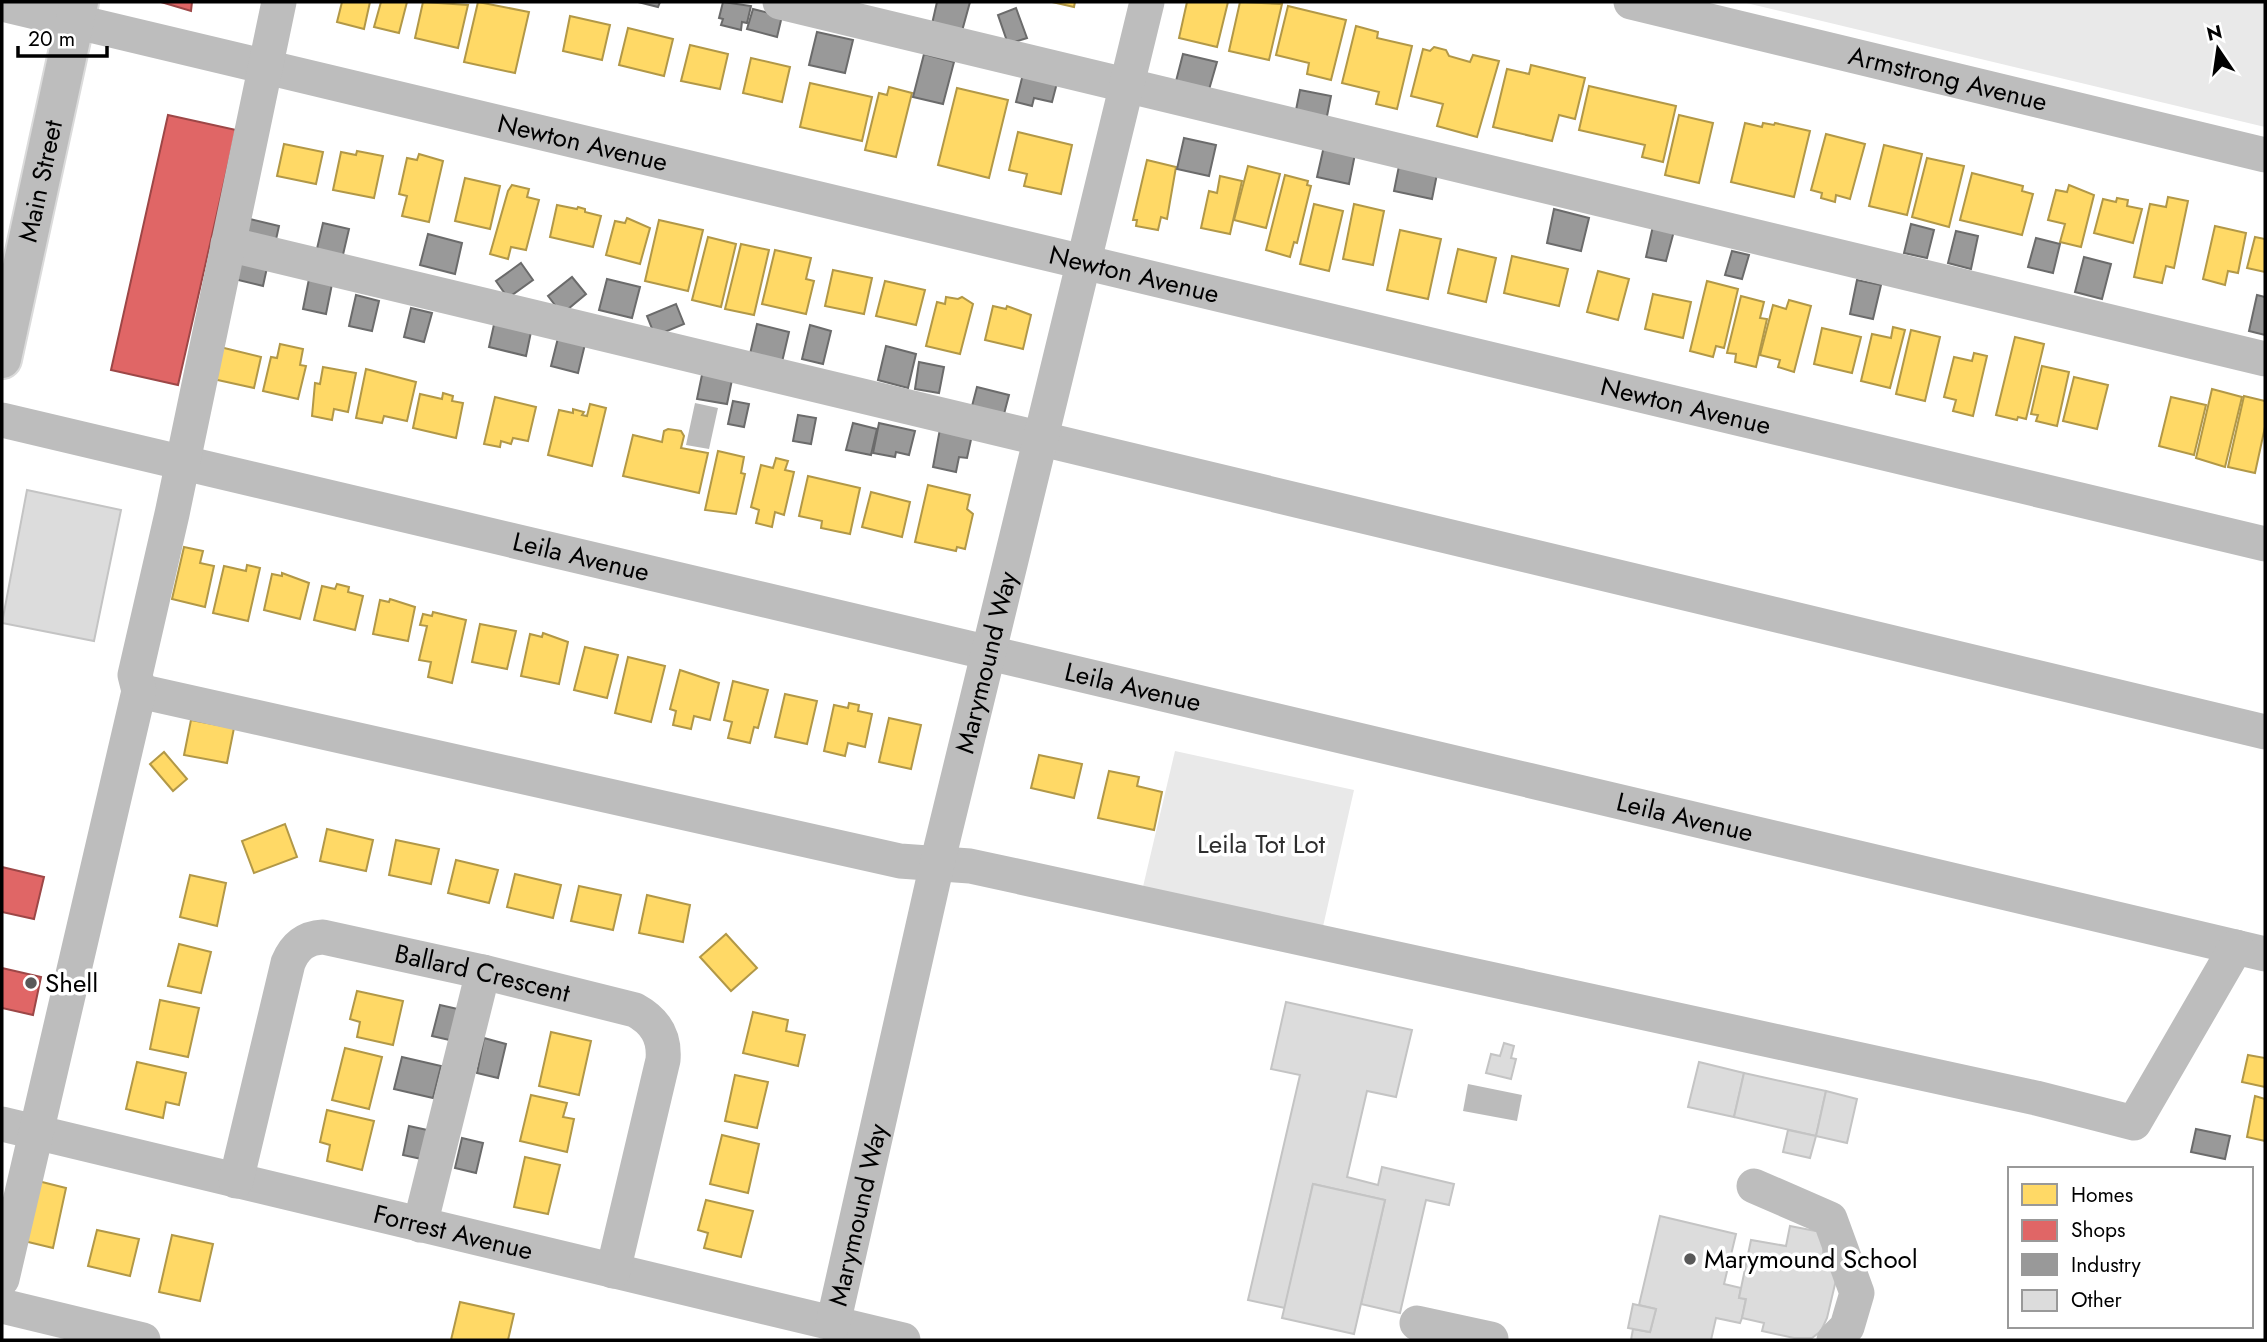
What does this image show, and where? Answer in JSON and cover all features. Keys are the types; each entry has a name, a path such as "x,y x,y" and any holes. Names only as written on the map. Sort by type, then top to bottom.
{"main road":[{"name":"Main Street","path":"2,359 77,11"}],"street":[{"path":"2,1279 139,691 135,675 279,2"},
{"path":"780,2 2265,359"},
{"name":"Marymound Way","path":"833,1324 937,864 1147,2"},
{"name":"Armstrong Avenue","path":"1631,2 2265,155"},
{"name":"Newton Avenue","path":"2,4 77,11 265,65 2265,544"},
{"path":"228,243 2265,732"},
{"name":"Leila Avenue","path":"2,420 2250,950"},
{"path":"139,691 886,858 960,864 2036,1098 2134,1123 2250,950"},
{"name":"Ballard Crescent","path":"236,1181 288,963 298,946 314,937 340,940 483,972 635,1010 648,1017 659,1032 663,1060 613,1271"},
{"path":"420,1224 483,972"},
{"name":"Forrest Avenue","path":"2,1125 903,1340"},
{"path":"1754,1186 1830,1219 1857,1293 1847,1327 1834,1340"},
{"path":"2,1306 143,1340"},
{"path":"1417,1323 1492,1340"}],"green space":[{"path":"1742,2 2265,2 2265,127"},
{"name":"Leila Tot Lot","path":"1175,751 1354,790 1322,931 1142,891"}],"shaded area":[{"path":"695,403 718,408 709,449 686,445"},
{"path":"1468,1084 1522,1095 1517,1121 1463,1111"}],"building: Homes":[{"path":"342,2 370,2 364,29 337,22"},
{"path":"381,2 407,2 399,33 374,27"},
{"path":"423,2 468,5 458,48 415,38"},
{"path":"478,2 529,12 515,73 464,62"},
{"path":"1052,2 1075,2 1074,7"},
{"path":"1187,2 1228,2 1217,47 1179,38"},
{"path":"1240,2 1282,4 1269,60 1229,51"},
{"path":"1288,6 1346,20 1331,80 1307,74 1309,63 1276,55"},
{"path":"570,16 610,25 602,60 563,51"},
{"path":"1356,26 1378,32 1377,38 1412,46 1397,109 1376,104 1379,92 1342,83"},
{"path":"628,28 673,39 664,76 619,65"},
{"path":"690,45 728,54 720,89 681,81"},
{"path":"1434,47 1446,50 1449,56 1470,62 1473,55 1499,61 1477,137 1437,126 1443,104 1411,96 1423,49 1430,51"},
{"path":"751,58 790,67 782,102 743,93"},
{"path":"1531,65 1585,78 1575,119 1559,115 1552,141 1493,127 1507,69 1529,74"},
{"path":"810,83 872,97 862,141 800,127"},
{"path":"1589,86 1676,106 1663,162 1642,157 1645,145 1579,130"},
{"path":"889,87 912,93 896,157 865,150 879,93 887,95"},
{"path":"957,88 1008,100 989,178 938,165"},
{"path":"1679,115 1713,123 1699,183 1665,175"},
{"path":"1745,123 1762,127 1763,123 1775,123 1810,131 1794,197 1731,182"},
{"path":"1018,132 1072,145 1061,194 1024,186 1027,174 1009,170"},
{"path":"1826,134 1865,144 1850,199 1836,195 1835,202 1821,198 1822,193 1811,190"},
{"path":"284,144 323,152 316,184 277,176"},
{"path":"1884,145 1922,154 1907,215 1869,206"},
{"path":"357,151 383,156 374,198 333,190 341,152 356,155"},
{"path":"419,154 443,161 429,222 402,216 407,196 399,194 407,158 417,160"},
{"path":"1927,158 1964,166 1949,227 1912,217"},
{"path":"1147,160 1176,167 1167,219 1161,217 1158,230 1136,226 1137,220 1133,220"},
{"path":"1248,166 1280,174 1266,228 1234,220"},
{"path":"1972,173 2023,186 2022,191 2033,194 2022,235 1960,220"},
{"path":"1285,175 1308,181 1307,185 1311,186 1297,243 1294,242 1290,257 1266,250"},
{"path":"1220,176 1242,181 1230,234 1201,228 1209,191 1217,193"},
{"path":"465,178 500,186 490,229 455,221"},
{"path":"512,185 529,189 527,197 539,200 526,250 511,247 508,259 490,254"},
{"path":"2069,185 2094,195 2081,247 2060,242 2065,224 2048,220 2056,190 2067,192"},
{"path":"2168,197 2188,201 2174,268 2166,266 2162,283 2134,277 2150,204 2166,207"},
{"path":"2117,198 2128,200 2127,206 2142,209 2133,243 2094,233 2103,199 2116,202"},
{"path":"1314,204 1343,211 1329,271 1300,264"},
{"path":"1354,204 1384,211 1373,265 1343,259"},
{"path":"557,205 578,207 585,209 585,212 601,216 593,247 550,237"},
{"path":"627,218 650,228 640,264 606,255 615,221 625,223"},
{"path":"659,220 703,230 688,291 645,281"},
{"path":"2215,226 2246,233 2238,273 2228,271 2225,285 2203,279"},
{"path":"1400,230 1441,239 1428,299 1387,290"},
{"path":"708,237 736,244 721,307 692,300"},
{"path":"2255,237 2265,239 2265,272 2247,268"},
{"path":"741,244 769,250 754,315 725,309"},
{"path":"1458,249 1496,258 1486,302 1448,293"},
{"path":"775,250 811,258 806,279 814,281 806,314 762,304"},
{"path":"1512,256 1568,269 1559,306 1504,293"},
{"path":"833,270 872,278 864,314 825,306"},
{"path":"1598,271 1629,279 1618,320 1587,312"},
{"path":"885,281 925,290 916,325 876,316"},
{"path":"1707,281 1738,289 1724,348 1716,346 1713,357 1690,351"},
{"path":"1653,294 1691,302 1683,338 1645,329"},
{"path":"1741,296 1764,302 1760,318 1767,319 1756,367 1735,362 1736,354 1727,353"},
{"path":"946,297 962,297 973,304 960,354 926,346 937,302 945,304"},
{"path":"1789,300 1811,306 1794,372 1778,367 1780,360 1760,355 1773,305 1786,309"},
{"path":"993,306 1006,309 1007,306 1031,315 1023,349 985,340"},
{"path":"1893,327 1905,330 1890,388 1861,381 1872,334 1891,338"},
{"path":"1822,328 1861,337 1852,373 1814,364"},
{"path":"1911,330 1940,337 1925,401 1896,394"},
{"path":"2015,337 2044,344 2026,419 2018,417 2017,420 1996,415"},
{"path":"280,344 303,349 300,365 306,366 298,399 263,391 271,357 277,358"},
{"path":"220,347 261,357 254,388 213,379"},
{"path":"1974,353 1987,356 1973,416 1953,411 1956,400 1944,397 1954,357 1972,361"},
{"path":"2042,366 2069,372 2057,426 2036,421 2038,415 2031,414"},
{"path":"323,367 356,373 348,412 334,409 332,420 312,416 315,383 320,384"},
{"path":"366,369 416,382 407,421 384,416 382,423 356,418"},
{"path":"2074,377 2108,385 2097,429 2063,421"},
{"path":"2212,389 2242,397 2225,467 2196,458"},
{"path":"443,393 453,396 452,401 463,403 456,438 413,428 420,394 442,399"},
{"path":"2244,396 2265,401 2265,427 2255,473 2228,467"},
{"path":"495,397 536,407 528,441 513,438 511,444 501,441 500,447 484,444"},
{"path":"2171,397 2206,405 2194,455 2159,446"},
{"path":"590,404 606,408 592,466 548,455 559,410 573,413 573,409 584,412 582,415 587,416"},
{"path":"664,431 681,431 684,436 681,448 708,453 699,493 623,476 633,435 662,442"},
{"path":"718,451 744,457 741,473 745,474 736,514 705,510"},
{"path":"776,458 788,461 785,470 794,472 784,515 775,512 772,527 756,523 759,510 751,507 761,465 773,468"},
{"path":"808,476 860,488 850,534 821,528 822,521 799,516"},
{"path":"928,485 970,495 967,509 973,514 965,549 957,547 956,551 915,542"},
{"path":"871,492 910,502 902,537 862,527"},
{"path":"184,547 203,551 200,563 214,566 205,607 172,599"},
{"path":"247,565 260,568 248,621 213,613 224,566 246,571"},
{"path":"282,573 309,583 300,619 264,610 272,574 282,576"},
{"path":"337,584 349,587 348,592 363,596 355,630 314,620 322,586 335,589"},
{"path":"390,599 415,607 408,641 373,634 380,600 389,602"},
{"path":"433,612 466,620 452,683 428,677 431,662 419,660 427,626 420,625 423,614 432,616"},
{"path":"480,624 516,631 507,669 472,662"},
{"path":"543,633 568,642 559,684 521,676 530,634 542,637"},
{"path":"585,647 618,655 607,698 574,690"},
{"path":"628,657 665,666 651,722 615,713"},
{"path":"680,670 719,683 710,720 694,716 691,729 673,725 676,711 670,709"},
{"path":"733,681 768,690 758,728 754,727 750,743 728,738 732,722 724,720"},
{"path":"785,694 817,701 807,744 775,737"},
{"path":"849,703 859,705 858,711 872,714 865,747 848,743 845,756 824,751 834,705 848,708"},
{"path":"889,718 921,725 911,769 879,762"},
{"path":"191,720 234,728 227,763 184,755"},
{"path":"164,752 187,779 173,791 150,764"},
{"path":"1039,755 1082,764 1074,798 1031,788"},
{"path":"1109,771 1139,777 1137,786 1162,792 1154,830 1098,818"},
{"path":"285,824 297,857 254,873 242,841"},
{"path":"327,829 373,840 366,871 320,861"},
{"path":"396,840 439,849 431,884 389,875"},
{"path":"456,860 498,870 489,903 448,893"},
{"path":"515,874 561,885 553,918 507,907"},
{"path":"190,875 226,883 217,926 180,917"},
{"path":"579,886 621,895 613,930 571,921"},
{"path":"647,895 690,905 683,942 639,933"},
{"path":"726,934 757,968 731,991 700,957"},
{"path":"179,944 211,952 201,993 168,986"},
{"path":"357,991 403,1001 393,1045 357,1037 360,1022 350,1019"},
{"path":"160,1000 199,1008 188,1057 150,1049"},
{"path":"753,1012 788,1020 786,1031 805,1035 798,1066 743,1053"},
{"path":"551,1032 591,1041 579,1095 539,1086"},
{"path":"345,1048 382,1057 369,1109 332,1100"},
{"path":"2248,1055 2265,1058 2265,1087 2242,1082"},
{"path":"137,1062 186,1073 179,1105 166,1102 163,1118 126,1109"},
{"path":"735,1075 768,1082 757,1128 725,1121"},
{"path":"531,1095 567,1103 563,1117 574,1119 567,1152 520,1141"},
{"path":"2255,1096 2265,1099 2265,1141 2247,1137"},
{"path":"327,1110 374,1121 362,1170 327,1161 330,1145 320,1142"},
{"path":"722,1135 759,1144 748,1193 710,1184"},
{"path":"525,1157 560,1165 548,1214 514,1207"},
{"path":"38,1181 66,1188 53,1248 24,1241"},
{"path":"706,1200 753,1211 741,1257 704,1248 708,1233 698,1230"},
{"path":"97,1230 139,1239 130,1276 88,1266"},
{"path":"172,1235 213,1244 200,1301 159,1292"},
{"path":"460,1302 514,1314 508,1340 451,1340"}],"building: Shops":[{"path":"161,2 192,2 191,11"},
{"path":"168,115 236,130 178,385 111,370"},
{"path":"2,867 44,877 34,919 2,912"},
{"path":"2,968 41,977 33,1015 2,1008"}],"building: Industry":[{"path":"638,2 660,2 658,7"},
{"path":"723,2 751,6 747,23 742,22 741,30 721,25 723,19 719,18"},
{"path":"937,2 970,2 962,31 932,24"},
{"path":"1016,8 1027,38 1008,44 998,15"},
{"path":"753,9 782,16 777,37 747,29"},
{"path":"817,32 853,40 845,73 809,65"},
{"path":"924,54 954,62 943,104 913,97"},
{"path":"1183,54 1217,62 1208,93 1175,85"},
{"path":"1024,70 1058,79 1052,102 1034,98 1032,106 1016,102"},
{"path":"1300,90 1331,96 1326,121 1295,115"},
{"path":"1184,138 1216,145 1209,176 1177,169"},
{"path":"1324,146 1355,154 1349,184 1317,177"},
{"path":"1400,161 1438,169 1432,199 1394,191"},
{"path":"1554,209 1589,218 1581,251 1547,243"},
{"path":"250,219 279,226 275,244 246,236"},
{"path":"323,223 349,229 342,259 316,253"},
{"path":"1911,224 1934,230 1927,258 1904,253"},
{"path":"1653,226 1674,231 1666,261 1646,257"},
{"path":"1956,231 1978,236 1971,269 1948,263"},
{"path":"428,234 462,243 455,274 420,265"},
{"path":"2036,238 2060,244 2053,273 2028,267"},
{"path":"1732,251 1749,255 1742,279 1725,275"},
{"path":"235,256 268,263 263,286 230,278"},
{"path":"2084,257 2111,264 2102,299 2075,292"},
{"path":"521,263 533,280 508,298 496,281"},
{"path":"572,277 586,294 562,314 548,296"},
{"path":"309,279 332,284 326,314 303,309"},
{"path":"607,279 640,287 632,318 599,310"},
{"path":"1857,280 1881,285 1873,319 1850,314"},
{"path":"356,295 379,301 372,331 349,326"},
{"path":"2257,295 2265,297 2265,335 2249,331"},
{"path":"676,304 684,324 655,336 647,316"},
{"path":"411,308 432,313 424,342 404,337"},
{"path":"495,320 531,332 526,356 489,347"},
{"path":"757,324 789,332 782,362 750,354"},
{"path":"810,325 831,331 823,364 802,359"},
{"path":"559,334 586,340 578,373 551,366"},
{"path":"886,346 916,354 908,388 878,380"},
{"path":"919,362 944,367 939,393 915,389"},
{"path":"703,370 733,375 727,404 697,399"},
{"path":"977,387 1009,395 1004,414 972,406"},
{"path":"733,401 749,404 744,427 728,424"},
{"path":"798,415 816,418 811,444 793,441"},
{"path":"853,423 877,429 871,455 846,450"},
{"path":"879,423 915,431 909,455 896,452 895,457 873,453"},
{"path":"940,429 972,435 967,458 959,457 956,472 933,467"},
{"path":"440,1005 462,1010 454,1041 432,1036"},
{"path":"484,1038 506,1044 498,1078 477,1073"},
{"path":"402,1057 441,1066 433,1098 394,1089"},
{"path":"409,1126 432,1131 426,1160 403,1155"},
{"path":"2196,1129 2230,1136 2225,1159 2191,1152"},
{"path":"462,1138 483,1143 476,1173 455,1168"}],"building: Other":[{"path":"27,490 121,510 94,641 2,623"},
{"path":"1286,1002 1412,1030 1396,1097 1367,1091 1347,1177 1378,1185 1382,1167 1454,1184 1449,1205 1426,1200 1400,1313 1361,1304 1385,1200 1313,1184 1285,1308 1248,1300 1300,1075 1271,1069"},
{"path":"1504,1043 1514,1046 1511,1058 1516,1059 1511,1079 1486,1073 1491,1054 1500,1056"},
{"path":"1699,1062 1744,1073 1734,1117 1688,1107"},
{"path":"1744,1073 1826,1091 1816,1136 1734,1117"},
{"path":"1826,1091 1857,1099 1847,1143 1816,1136"},
{"path":"1788,1130 1816,1136 1810,1158 1783,1152"},
{"path":"1313,1184 1385,1200 1354,1334 1282,1318"},
{"name":"Marymound School","path":"1660,1216 1736,1234 1724,1284 1741,1288 1739,1298 1746,1299 1742,1318 1740,1323 1716,1318 1711,1340 1631,1340 1633,1329 1650,1332 1656,1309 1639,1305"},
{"path":"1790,1226 1826,1233 1822,1259 1840,1263 1827,1318 1821,1331 1812,1338 1794,1338 1762,1331 1764,1323 1742,1318 1746,1299 1739,1298 1751,1240 1786,1246"},
{"path":"1633,1304 1656,1309 1650,1332 1628,1328"}],"place":[{"name":"Shell","path":"31,983"},
{"name":"Marymound School","path":"1690,1259"}]}
